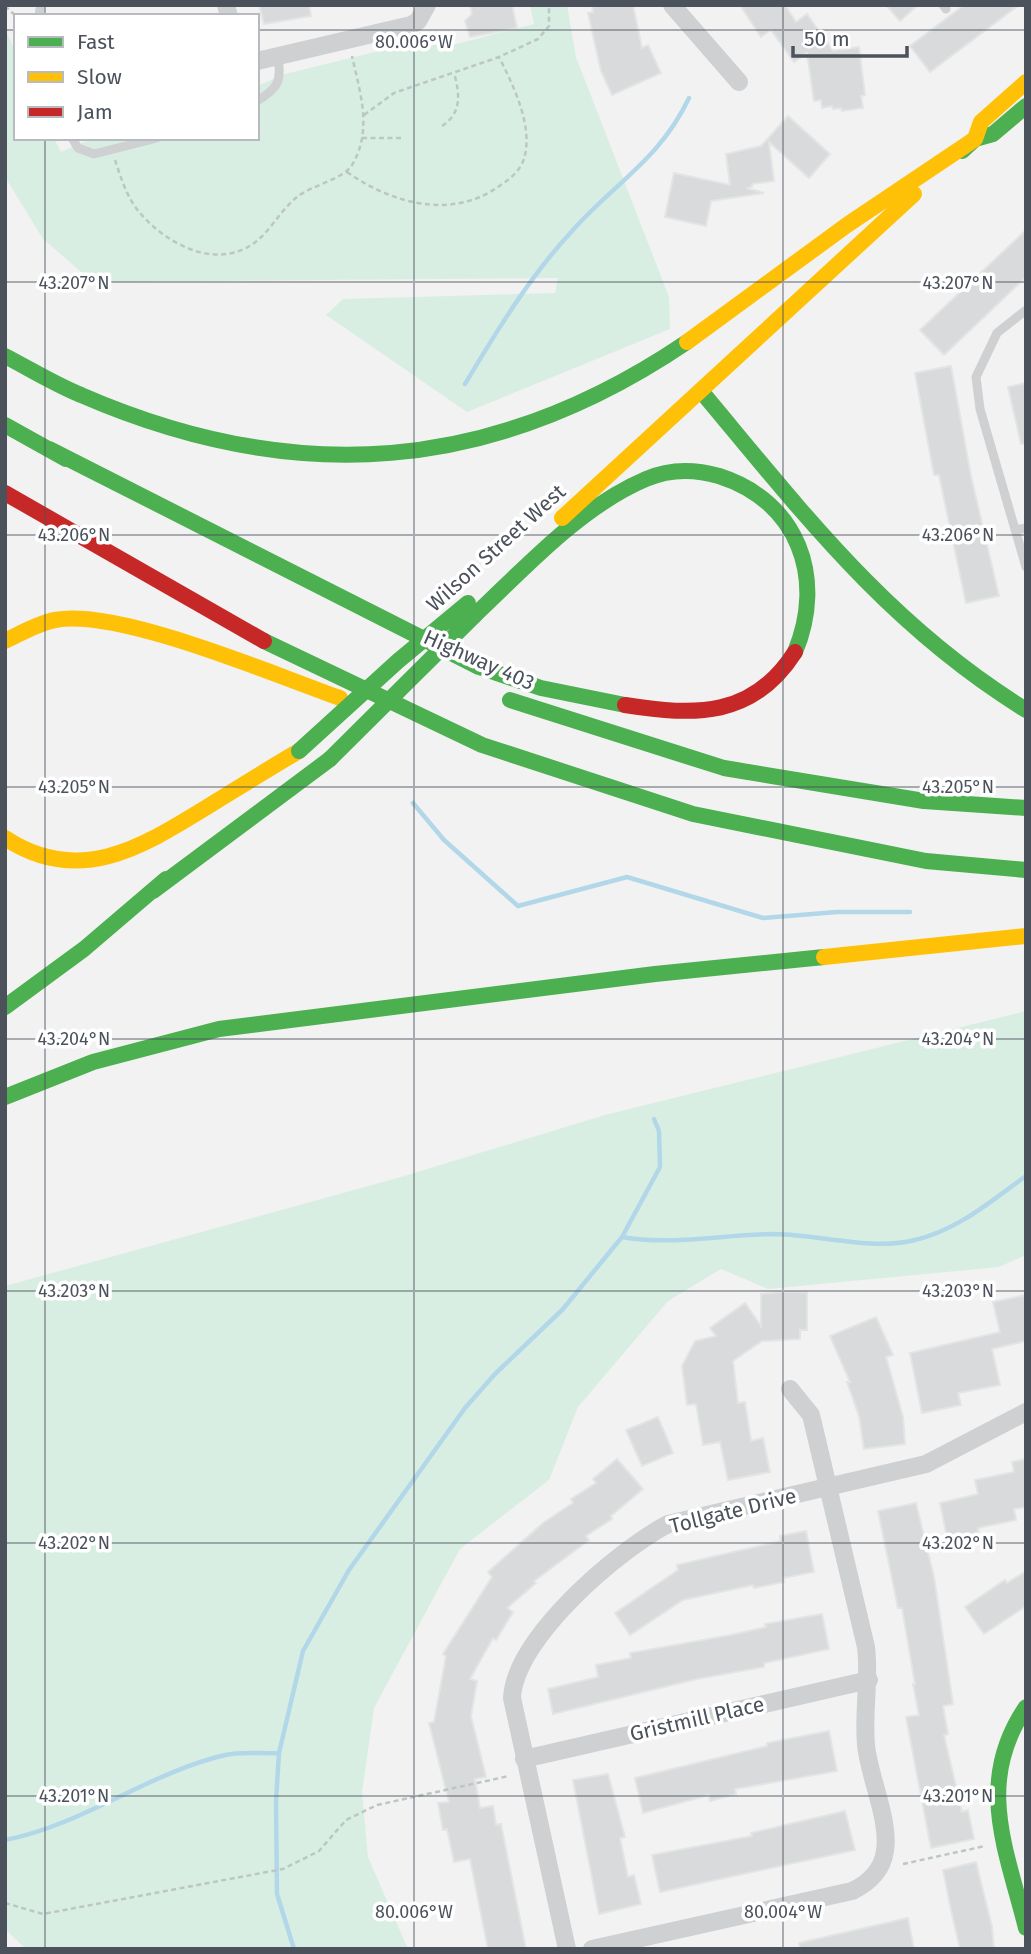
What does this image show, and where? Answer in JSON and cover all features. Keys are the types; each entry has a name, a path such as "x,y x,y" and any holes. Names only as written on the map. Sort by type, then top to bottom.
{"main road":[{"name":"Wilson Street West","path":"975,139 981,122 1026,82"},
{"name":"Wilson Street West","path":"5,1007 85,949 153,891 299,751 398,661 473,608 701,391 975,139 993,134 1026,106"},
{"path":"5,356 82,396 192,434 271,450 350,456 424,451 504,432 582,402 661,359 830,236 975,139"},
{"path":"701,391 906,625 994,693 1026,710"},
{"path":"5,425 293,576 496,674 541,687 647,707 707,711 748,701 786,668 803,638 805,567 797,533 776,510 745,486 702,470 665,472 632,486 593,513 473,608 330,759 153,891"},
{"path":"49,449 264,576"},
{"path":"5,493 263,641 482,745"},
{"path":"5,640 55,620 96,621 146,631 693,814 926,862 1026,870"},
{"name":"Highway 403","path":"397,646 446,671"},
{"name":"Highway 403","path":"496,695 723,768 924,801 1026,808"},
{"path":"5,838 49,859 86,860 119,855 162,834 299,751"},
{"path":"5,1097 93,1062 219,1029 655,974 1026,936"},
{"path":"1026,1707 1005,1739 996,1779 998,1809 1026,1928"}],"street":[{"path":"259,61 411,25 418,21 427,5"},
{"path":"672,5 739,82"},
{"path":"592,1949 852,1891 871,1879 882,1864 886,1843 866,1747 869,1679 866,1647 831,1487 811,1415 790,1389"},
{"name":"Tollgate Drive","path":"567,1949 512,1699 516,1676 547,1626 563,1606 633,1546 668,1524 926,1464 1026,1412"},
{"name":"Gristmill Place","path":"524,1759 869,1679"}],"lane":[{"path":"259,100 273,91 279,83 278,58"},
{"path":"73,140 78,148 88,153 150,140"},
{"path":"1026,310 997,333 976,377 980,409 1026,567"},
{"path":"1015,530 1026,527"}],"path":[{"path":"364,115 394,93 499,57 544,33 551,17 550,5"},
{"path":"112,150 125,188 139,212 177,244 217,255 246,249 259,240 293,200 309,187 347,172 362,138 364,115 352,56"},
{"path":"347,172 369,187 426,205 459,205 486,195 510,179 519,169 526,144 517,94 499,57"},
{"path":"442,126 457,109 458,88 454,73"},
{"path":"362,138 401,138"},
{"path":"5,1903 43,1914 186,1885 221,1882 293,1865 319,1850 346,1820 377,1805 509,1776"},
{"path":"903,1864 990,1844"}],"green space":[{"path":"530,5 567,5 576,57 669,297 670,329 467,412 326,315 343,299 555,293 558,278 93,282 43,239 5,177 5,29 14,49 14,140 55,140 61,152 88,140 259,140 259,85 285,74 403,45 452,45 534,24"},
{"path":"1026,1011 1026,1255 999,1267 768,1289 721,1269 668,1301 578,1407 549,1480 460,1549 374,1708 362,1792 368,1857 408,1949 26,1949 5,1929 5,1286 401,1177 605,1115"}],"building":[{"path":"259,5 309,5 311,16 264,24"},
{"path":"470,5 512,5 517,28 470,37 465,21 472,14"},
{"path":"592,5 633,5 642,48 648,45 661,73 612,95 601,71 588,13 593,12"},
{"path":"740,5 785,5 796,22 807,14 833,51 859,47 865,95 861,96 863,108 842,111 841,108 833,109 832,106 822,108 821,100 814,101 807,53 794,62 771,30 761,37"},
{"path":"886,5 918,5 900,21"},
{"path":"964,5 1019,5 930,72 910,46"},
{"path":"788,116 830,154 809,178 769,142 774,181 752,184 752,187 747,188 764,193 711,201 706,226 665,217 674,173 730,185 726,154 761,146"},
{"path":"1026,230 1026,277 944,355 920,330"},
{"path":"951,366 971,476 999,596 966,603 939,475 934,475 915,373"},
{"path":"1026,383 1026,444 1021,444 1008,387"},
{"path":"807,1292 807,1330 800,1330 800,1339 762,1341 733,1361 738,1403 745,1402 751,1441 763,1438 770,1472 728,1480 720,1442 703,1445 696,1404 687,1405 682,1366 695,1341 716,1336 710,1328 745,1303 761,1326 761,1294"},
{"path":"1026,1295 1026,1341 992,1349 1000,1385 958,1393 961,1405 922,1413 910,1353 1000,1332 993,1302"},
{"path":"876,1317 893,1355 886,1357 903,1417 905,1444 864,1449 859,1416 847,1382 850,1382 830,1336"},
{"path":"658,1417 673,1453 642,1466 626,1430"},
{"path":"617,1459 643,1489 611,1516 612,1519 586,1536 589,1540 534,1581 536,1583 507,1608 513,1612 496,1640 493,1638 470,1679 477,1681 471,1716 486,1777 475,1779 480,1808 493,1806 496,1825 501,1824 526,1949 488,1949 470,1859 454,1862 447,1829 443,1830 438,1803 449,1802 429,1723 434,1722 446,1656 443,1654 492,1577 488,1572 543,1523 573,1503 571,1499 596,1483 593,1479"},
{"path":"1026,1459 1026,1507 1014,1509 1016,1520 978,1528 979,1535 948,1542 940,1503 978,1494 975,1480 1014,1472 1012,1462"},
{"path":"916,1503 934,1577 953,1704 943,1706 948,1734 944,1735 962,1812 968,1810 974,1839 931,1848 906,1717 919,1715 915,1684 902,1608 898,1608 878,1511"},
{"path":"806,1531 814,1572 783,1578 784,1582 754,1588 753,1585 683,1600 630,1635 615,1613 678,1570 677,1565 781,1541 780,1536"},
{"path":"1026,1571 1026,1606 984,1634 965,1607 1005,1580 1007,1583"},
{"path":"822,1614 829,1649 764,1663 764,1667 697,1679 553,1714 548,1689 598,1677 596,1665 631,1658 630,1653 731,1635 766,1627 765,1624"},
{"path":"829,1731 837,1771 735,1789 736,1794 710,1801 709,1795 643,1813 635,1778 767,1746 767,1743"},
{"path":"608,1774 625,1837 620,1838 628,1877 634,1875 641,1904 599,1914 573,1780"},
{"path":"845,1811 855,1850 660,1892 652,1855 752,1836 751,1833"},
{"path":"976,1862 992,1927 994,1949 960,1949 951,1910 943,1870"},
{"path":"908,1918 914,1949 800,1949 799,1943"}],"waterway":[{"path":"465,384 502,323 557,248 589,213 651,154 665,138 689,98"},
{"path":"413,803 444,840 518,906 627,877 763,918 837,912 910,912"},
{"path":"294,1949 277,1894 276,1801 279,1753 303,1651 349,1570 465,1408 495,1374 563,1309 622,1237 660,1167 659,1131 654,1119"},
{"path":"622,1237 679,1240 776,1234 864,1243 898,1243 931,1235 960,1222 1026,1176"},
{"path":"5,1840 61,1823 197,1763 232,1754 279,1753"}],"traffic: fast":[{"path":"962,151 975,139 993,134 1026,106"},
{"path":"5,356 81,395 160,425 239,445 315,454 391,453 466,441 540,419 614,386 687,342"},
{"path":"701,391 812,523 889,604 977,677 1026,710"},
{"path":"5,425 66,459"},
{"path":"49,449 479,667 541,688 625,705"},
{"path":"475,615 534,558 599,505 655,476 682,471 701,472 719,476 746,488 769,504 786,523 798,546 805,570 807,597 804,624 795,652"},
{"path":"299,751 398,661 468,603"},
{"path":"330,759 475,615"},
{"path":"264,641 482,745 693,814 926,861 1026,870"},
{"path":"510,700 724,768 924,801 1026,808"},
{"path":"153,891 330,759"},
{"path":"5,1007 84,949 166,879"},
{"path":"5,1097 93,1062 219,1029 655,974 824,957"},
{"path":"1026,1707 1011,1735 1002,1762 998,1789 1004,1843 1026,1928"}],"traffic: slow":[{"path":"975,139 981,122 1026,82"},
{"path":"687,342 847,225 975,139"},
{"path":"562,518 914,194"},
{"path":"5,641 55,620 83,619 117,624 197,646 340,698"},
{"path":"5,838 32,852 59,859 84,860 109,856 158,836 299,751"},
{"path":"824,957 1026,936"}],"traffic: jam":[{"path":"5,493 264,641"},
{"path":"625,705 675,711 720,707 741,701 761,690 779,674 795,652"}]}
